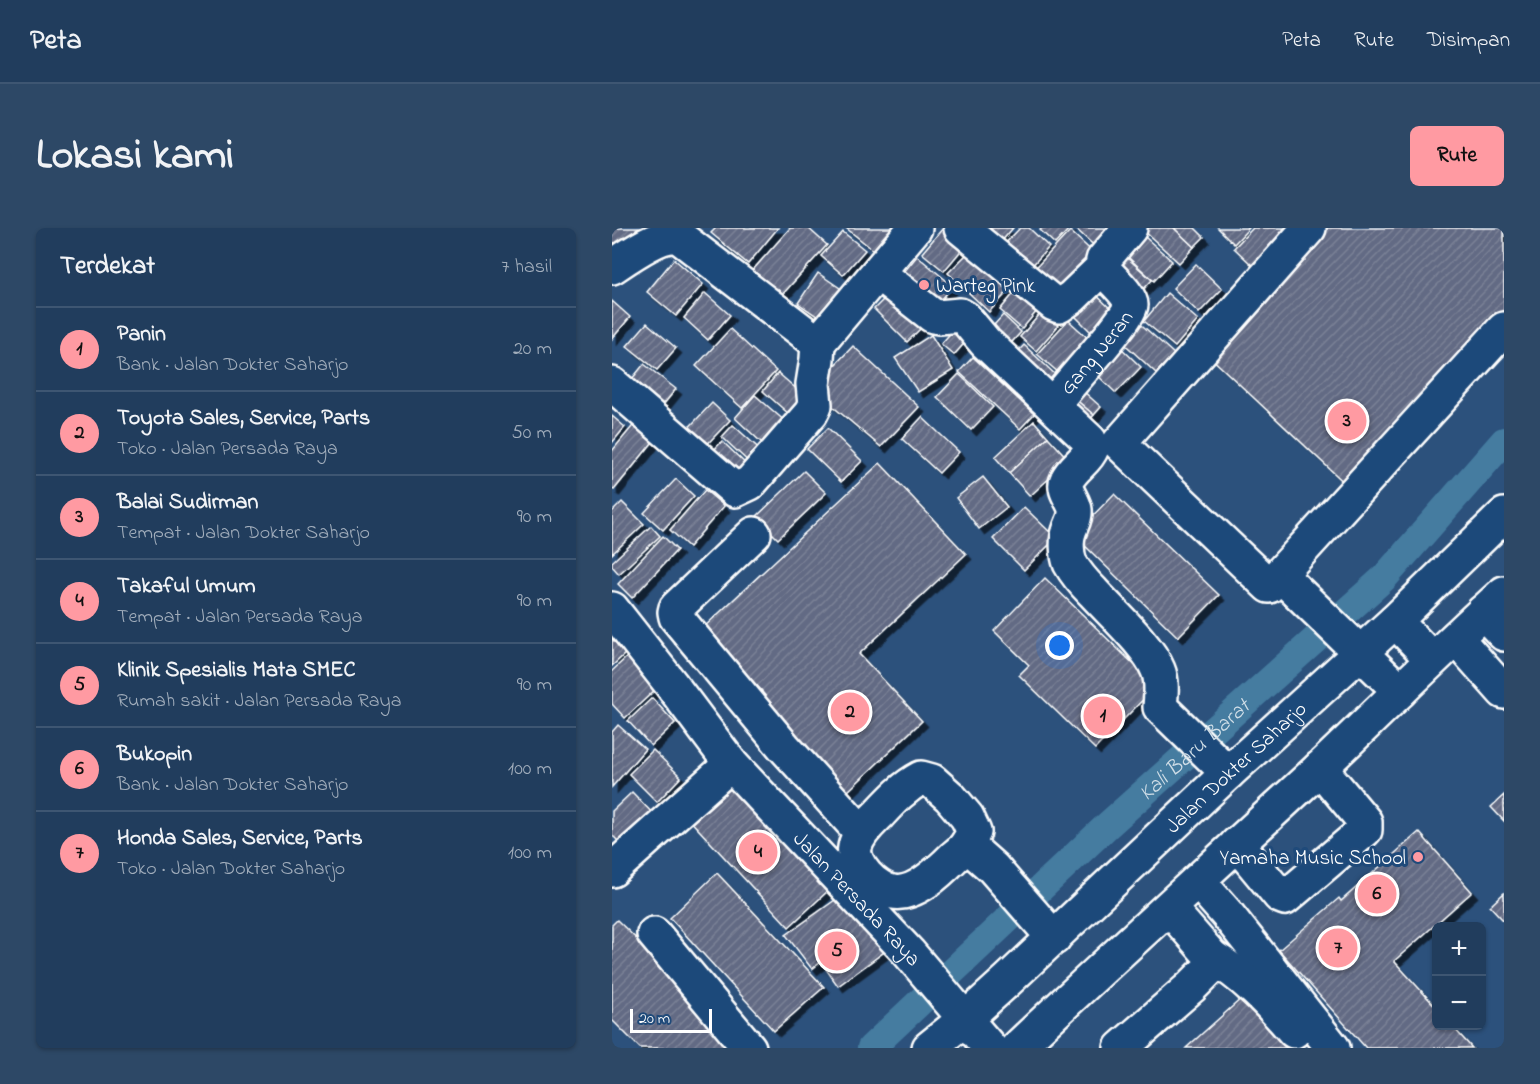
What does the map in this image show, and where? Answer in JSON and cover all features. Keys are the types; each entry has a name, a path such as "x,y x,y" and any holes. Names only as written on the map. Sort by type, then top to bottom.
{"street":[{"path":"612,384 735,490 750,483 811,413 815,405 813,384 818,359 818,343 915,228"},
{"path":"961,228 1056,306 1072,297 1102,268 1103,260 1130,228"},
{"path":"1309,228 1119,443 1269,586 1289,584 1504,329"},
{"path":"612,267 661,238 666,232 678,236 818,343"},
{"name":"Gang Neran","path":"1052,405 1118,327 1131,308 1127,295 1102,268"},
{"path":"878,273 933,316 960,315 965,318 984,342 1090,441 1092,447 1089,455 1075,468 1065,485 1072,498 1075,511 1074,522 1068,532 1070,562 1083,581 1147,652 1158,671 1162,687 1160,707 1228,773"},
{"name":"Jalan Dokter Saharjo","path":"929,1048 960,1012 1054,938 1228,773 1395,621 1504,515"},
{"path":"754,534 676,608 676,616 784,747 861,832"},
{"path":"1289,584 1400,691"},
{"name":"Jalan Persada Raya","path":"612,609 731,764 909,953 990,1048"},
{"path":"1017,1048 1320,768 1432,659 1456,638 1497,613"},
{"path":"1395,621 1432,659"},
{"path":"1456,638 1504,692"},
{"path":"612,870 731,764"},
{"path":"1237,844 1280,896 1286,898 1365,830 1365,822 1320,768"},
{"path":"921,778 932,781 967,817 974,832 967,845 938,873 920,886 906,891 893,892 878,887 858,865 854,848 861,832 901,792 921,778"},
{"path":"967,845 993,868 1054,938"},
{"path":"1198,881 1227,914 1333,1048"},
{"path":"1169,908 1212,957 1248,983 1275,1008 1309,1048"},
{"path":"654,934 749,1048"},
{"path":"1121,1048 1213,965 1212,957"}],"building":[{"path":"612,228 643,228 625,251 612,241"},
{"path":"716,228 778,228 748,264 711,233"},
{"path":"790,228 808,228 827,245 781,296 752,271"},
{"path":"846,228 894,228 877,253"},
{"path":"943,228 953,228 969,241 944,271 922,253"},
{"path":"976,228 1013,228 993,251"},
{"path":"1020,228 1029,228 1049,247 1028,270 1003,246"},
{"path":"1042,228 1070,228 1055,244 1040,230"},
{"path":"1075,228 1105,228 1116,238 1102,253"},
{"path":"1141,228 1174,228 1194,247 1179,263"},
{"path":"1174,228 1195,228 1204,237 1194,247"},
{"path":"1218,228 1249,228 1234,244"},
{"path":"1253,228 1288,228 1252,265 1234,248"},
{"path":"1324,228 1504,228 1504,327 1351,489 1206,353"},
{"path":"1136,229 1172,261 1154,281 1118,248"},
{"path":"1070,231 1099,258 1059,303 1029,275"},
{"path":"843,232 865,250 843,275 821,256"},
{"path":"972,249 1012,287 989,312 948,273"},
{"path":"1124,255 1152,280 1139,294 1111,270"},
{"name":"Warteg Pink","path":"917,256 953,286 930,313 895,283"},
{"path":"674,259 703,284 676,316 647,292"},
{"path":"1196,264 1222,289 1199,313 1173,288"},
{"path":"818,273 850,295 830,325 798,303"},
{"path":"1024,281 1046,300 1022,329 1000,310"},
{"path":"1086,285 1117,315 1096,337 1065,306"},
{"path":"894,289 927,322 907,342 874,309"},
{"path":"705,293 730,315 708,340 684,318"},
{"path":"1167,293 1198,320 1175,347 1144,321"},
{"path":"612,301 630,317 612,339"},
{"path":"1048,305 1064,319 1036,351 1020,337"},
{"path":"1003,315 1021,332 1004,351 986,334"},
{"path":"1134,318 1174,354 1156,373 1116,336"},
{"path":"1068,320 1089,339 1059,373 1037,354"},
{"path":"647,323 676,348 657,370 627,346"},
{"path":"955,328 968,339 954,355 941,344"},
{"path":"730,329 776,371 742,408 696,366"},
{"path":"931,335 953,370 918,392 895,358"},
{"path":"1117,344 1141,367 1116,393 1092,370"},
{"path":"1024,345 1059,378 1045,393 1010,360"},
{"path":"853,346 919,407 881,447 824,399 832,368"},
{"path":"973,357 1034,414 1020,429 959,372"},
{"path":"644,364 676,389 654,416 623,390"},
{"path":"778,373 815,405 799,423 763,391"},
{"path":"959,374 993,407 971,430 937,397"},
{"path":"1082,390 1101,407 1094,415 1074,398"},
{"path":"755,395 795,430 774,454 735,418"},
{"path":"1074,398 1094,415 1081,429 1062,411"},
{"path":"712,403 730,420 697,455 679,438"},
{"path":"612,416 625,427 612,443"},
{"path":"922,417 959,452 939,473 902,439"},
{"path":"1034,421 1048,437 1009,473 995,457"},
{"path":"636,422 656,438 614,490 612,489 612,451"},
{"path":"733,425 765,454 753,466 722,437"},
{"path":"828,428 862,461 841,482 807,449"},
{"path":"1048,437 1069,460 1030,496 1009,473"},
{"path":"722,441 751,469 735,487 706,459"},
{"path":"880,463 966,554 859,654 922,721 847,792 757,696 762,691 703,628"},
{"path":"804,471 826,493 778,539 756,517"},
{"path":"983,477 1007,507 979,529 956,498"},
{"path":"676,479 694,496 663,530 644,513"},
{"path":"705,490 724,506 689,547 670,530"},
{"path":"1114,494 1219,595 1178,637 1074,535"},
{"path":"622,502 644,524 612,554 612,512"},
{"path":"1024,507 1056,538 1024,570 993,539"},
{"path":"651,526 660,536 619,574 612,566 612,562"},
{"path":"663,536 677,550 632,598 618,584"},
{"path":"1045,578 1156,686 1095,749 1019,675 1029,665 994,631"},
{"path":"612,636 627,652 612,666"},
{"path":"628,656 657,688 625,718 612,704 612,671"},
{"path":"652,698 675,723 651,746 628,721"},
{"path":"618,725 645,749 612,787 612,732"},
{"path":"653,750 681,777 657,802 629,774"},
{"path":"728,776 831,888 789,927 686,816"},
{"path":"632,792 658,819 626,849 612,835 612,811"},
{"path":"1504,795 1504,821 1491,807"},
{"path":"1419,832 1472,892 1438,922 1432,922 1432,927 1394,961 1432,1003 1432,1030 1456,1030 1472,1048 1366,1048 1279,950 1339,898 1341,901"},
{"path":"717,873 824,987 774,1031 670,918"},
{"path":"1504,893 1504,921 1490,906"},
{"path":"842,895 884,952 838,986 821,962 812,969 786,935"},
{"path":"617,920 737,1037 727,1048 640,1048 612,1020 612,925"},
{"path":"1252,989 1296,1039 1286,1048 1186,1048"}],"waterway":[{"name":"Kali Baru Barat","path":"871,1048 1108,825 1384,578 1504,441"}],"place":[{"name":"Warteg Pink","path":"924,285"},
{"name":"Balai Sudirman","path":"1347,421"},
{"name":"Toyota Sales, Service, Parts","path":"850,712"},
{"name":"Panin","path":"1103,716"},
{"name":"Takaful Umum","path":"758,852"},
{"name":"Yamaha Music School","path":"1418,857"},
{"name":"Bukopin","path":"1377,894"},
{"name":"Honda Sales, Service, Parts","path":"1338,948"},
{"name":"Klinik Spesialis Mata SMEC","path":"837,951"}]}
